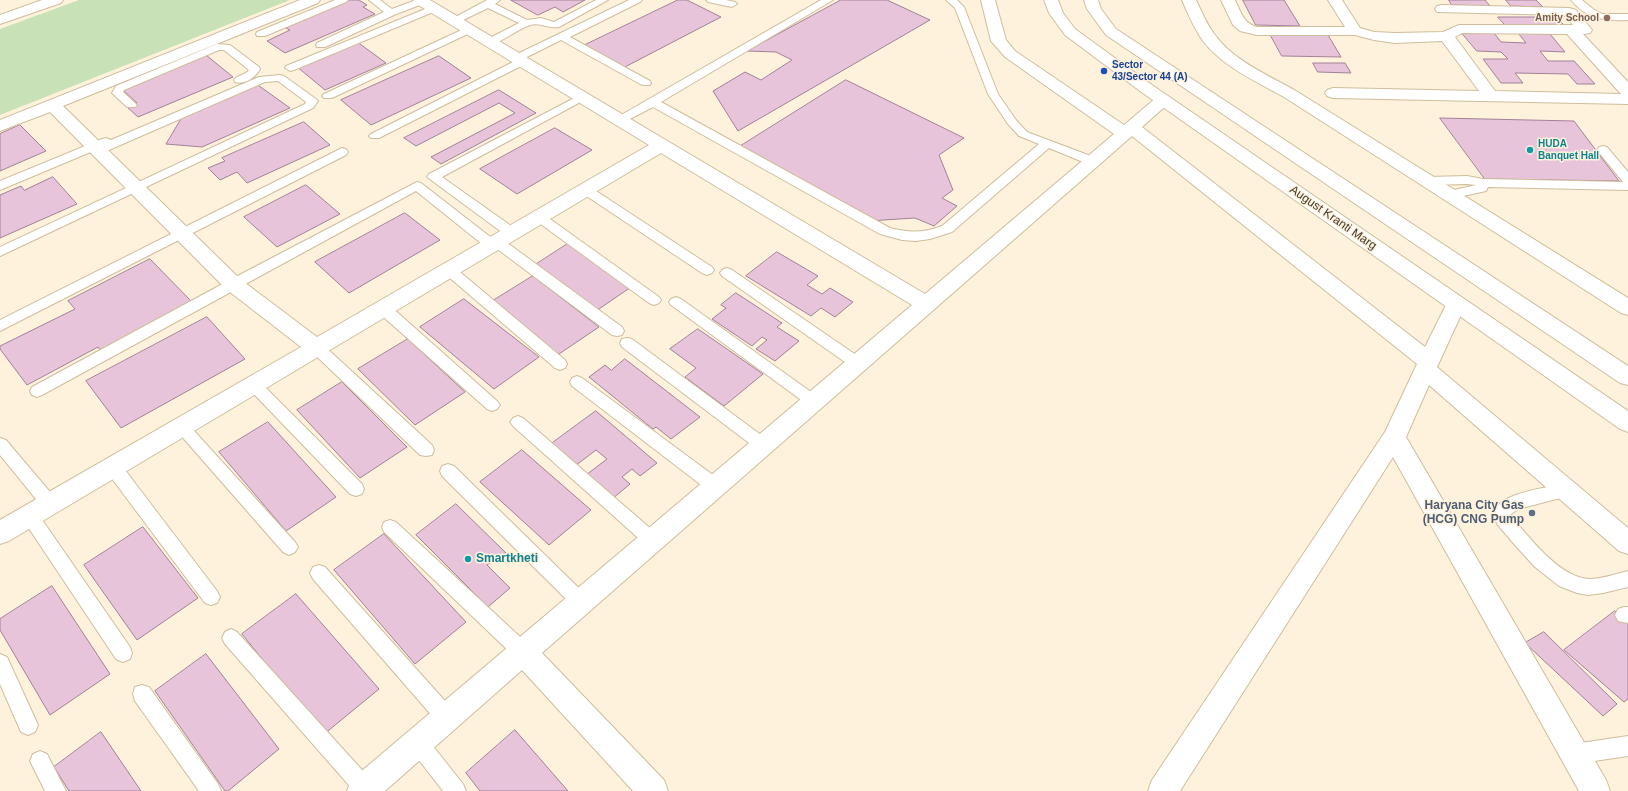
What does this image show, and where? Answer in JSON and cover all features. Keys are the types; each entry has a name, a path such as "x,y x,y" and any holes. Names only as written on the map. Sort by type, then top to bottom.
{"street":[{"path":"0,20 29,4 56,0"},
{"path":"0,126 52,105 264,29 313,0"},
{"path":"988,0 999,41 1010,54 1127,130 1427,365 1566,490 1628,543"},
{"name":"August Kranti Marg","path":"1051,0 1056,13 1070,32 1163,100 1628,423"},
{"path":"1090,0 1094,9 1111,32 1628,377"},
{"path":"1189,0 1201,24 1213,42 1234,60 1628,308"},
{"path":"1228,0 1238,22 1245,28 1257,30 1355,31 1374,36 1395,38 1452,32 1585,30 1571,13 1564,11 1439,4 1452,32 1491,97"},
{"path":"1336,0 1355,31"},
{"path":"429,3 490,42 926,304"},
{"path":"1572,31 1628,92"},
{"path":"1333,93 1628,99"},
{"path":"363,790 1163,100"},
{"path":"52,105 232,284 317,348"},
{"path":"0,533 662,145"},
{"path":"1163,791 1394,437 1456,304"},
{"path":"1394,437 1595,791"},
{"path":"523,652 653,791"}],"lane":[{"path":"264,29 343,0"},
{"path":"374,0 391,13"},
{"path":"490,42 526,23 534,21 555,25 603,0"},
{"path":"375,136 520,60 561,36 637,0"},
{"path":"711,0 732,4"},
{"path":"620,120 828,0"},
{"path":"950,0 959,7 993,94 1012,122 1023,134 1092,161"},
{"path":"1576,0 1591,14 1599,17 1628,17"},
{"path":"455,20 492,2 526,23"},
{"path":"429,3 288,64 391,13 429,3"},
{"path":"328,96 470,29"},
{"path":"561,36 646,83"},
{"path":"96,148 147,118 252,74 255,70 226,47 217,48 120,88 117,93 131,105"},
{"path":"0,186 263,79 280,78 312,101 309,106 0,252"},
{"path":"582,97 433,177 501,240 617,331"},
{"path":"653,102 885,231 906,237 928,236 947,229 1048,143"},
{"path":"1603,150 1628,180"},
{"path":"0,326 342,152"},
{"path":"1427,181 1467,180 1483,183 1628,186"},
{"path":"1449,195 1482,188 1483,183"},
{"path":"37,391 232,284 417,186 501,240"},
{"path":"586,190 707,270"},
{"path":"540,217 654,300"},
{"path":"449,270 560,364"},
{"path":"726,273 857,363"},
{"path":"676,302 813,401"},
{"path":"384,309 492,405"},
{"path":"627,344 763,445"},
{"path":"317,348 426,450"},
{"path":"577,382 715,486"},
{"path":"254,385 356,489"},
{"path":"518,422 652,540"},
{"path":"182,427 289,547"},
{"path":"0,444 50,504"},
{"path":"113,467 211,597"},
{"path":"448,471 581,602"},
{"path":"1566,490 1513,503 1502,512 1502,519 1548,568 1573,585 1588,587 1628,579"},
{"path":"30,516 123,653"},
{"path":"390,527 523,652"},
{"path":"319,573 446,718"},
{"path":"231,638 363,790"},
{"path":"0,663 28,725"},
{"path":"142,694 211,791"},
{"path":"418,743 456,791"},
{"path":"1574,754 1628,746"},
{"path":"40,761 56,791"}],"green space":[{"path":"79,0 290,0 0,115 0,29"}],"building":[{"path":"347,0 359,0 367,5 363,7 375,14 285,53 267,41 290,30 284,27"},
{"path":"511,0 585,0 563,12 555,7 538,15"},
{"path":"678,0 687,0 721,17 623,68 585,45"},
{"path":"841,0 887,0 930,20 738,131 713,91 745,72 761,80 792,60 776,52 747,51"},
{"path":"1243,0 1284,0 1300,26 1256,25"},
{"path":"1449,0 1485,0 1490,6 1452,5"},
{"path":"1506,0 1536,0 1543,7 1511,6"},
{"path":"1498,17 1556,17 1568,29 1509,29"},
{"path":"1462,33 1494,33 1501,42 1526,43 1518,33 1550,34 1565,52 1540,51 1548,61 1574,61 1595,84 1577,84 1568,74 1515,73 1523,83 1501,83 1483,59 1508,59 1501,52 1477,51"},
{"path":"1270,34 1328,35 1341,57 1282,56"},
{"path":"356,41 386,63 325,90 296,66"},
{"path":"206,55 233,77 138,117 127,107 137,103 122,89"},
{"path":"439,56 471,78 371,125 341,100"},
{"path":"1313,63 1345,63 1351,73 1318,72"},
{"path":"846,80 964,138 939,155 953,190 942,198 957,206 934,226 915,218 868,221 739,147"},
{"path":"255,83 290,108 202,147 166,144 182,117"},
{"path":"499,90 536,113 441,164 431,157 515,113 499,103 416,146 404,138"},
{"name":"HUDA Banquet Hall","path":"1440,118 1574,121 1619,181 1485,179"},
{"path":"304,122 330,145 247,183 237,172 220,180 208,168 225,161 222,158"},
{"path":"20,125 46,151 0,171 0,134"},
{"path":"555,128 592,150 517,194 480,169"},
{"path":"53,177 77,204 0,238 0,195 21,186 24,190"},
{"path":"306,185 340,214 277,247 244,217"},
{"path":"405,213 440,240 349,293 315,262"},
{"path":"569,243 631,287 596,311 535,265"},
{"path":"777,252 818,276 807,285 822,294 830,288 853,302 835,317 821,308 811,316 746,276"},
{"path":"150,259 193,303 101,352 98,347 27,385 0,349 0,346 75,309 68,301"},
{"path":"533,276 599,327 556,356 491,302"},
{"path":"736,293 782,323 777,327 799,341 775,361 756,349 767,340 762,337 752,346 712,319 726,308 721,305"},
{"path":"464,299 539,357 494,389 420,327"},
{"path":"207,317 245,359 121,428 86,381"},
{"path":"698,329 763,374 724,406 685,377 696,368 670,349"},
{"path":"408,339 465,392 415,425 358,369"},
{"path":"625,359 700,417 671,439 656,427 653,429 589,377 605,365 611,370"},
{"path":"342,382 407,447 360,478 297,410"},
{"path":"596,411 657,463 640,476 632,469 622,477 630,484 612,499 586,475 607,459 596,450 575,466 551,444"},
{"path":"268,422 336,497 286,531 219,452"},
{"path":"522,450 591,510 549,545 480,482"},
{"name":"Smartkheti","path":"456,504 506,553 487,565 510,588 488,607 416,535"},
{"path":"143,527 198,598 137,640 84,565"},
{"path":"384,534 466,622 415,664 334,570"},
{"path":"52,586 110,674 50,715 0,630 0,619"},
{"path":"296,594 379,689 323,735 242,634"},
{"path":"1615,611 1628,623 1628,699 1624,702 1564,650"},
{"path":"1544,632 1617,704 1603,716 1525,643"},
{"path":"206,654 279,749 228,791 225,791 155,691"},
{"path":"515,730 568,791 480,791 466,773"},
{"path":"101,732 141,791 69,791 54,767"}],"place":[{"name":"Amity School","path":"1607,18"},
{"name":"Sector 43/Sector 44 (A)","path":"1104,71"},
{"name":"HUDA Banquet Hall","path":"1530,150"},
{"name":"Haryana City Gas (HCG) CNG Pump","path":"1532,513"},
{"name":"Smartkheti","path":"468,559"}]}
